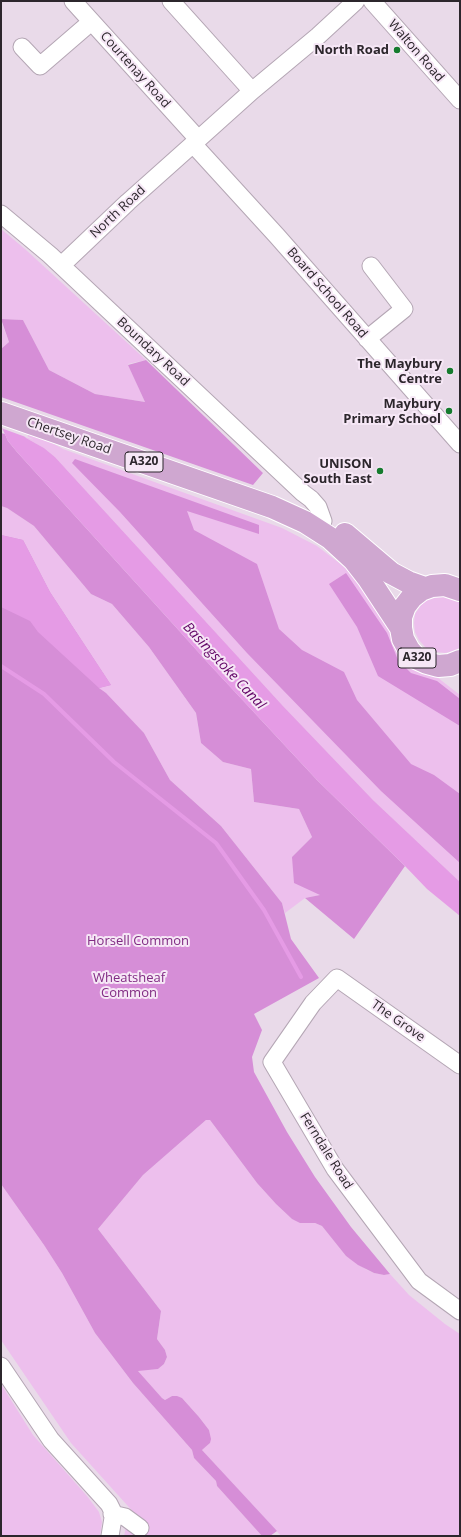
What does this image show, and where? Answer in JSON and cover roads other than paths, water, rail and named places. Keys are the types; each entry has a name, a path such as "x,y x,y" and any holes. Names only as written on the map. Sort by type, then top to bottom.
{"main road":[{"name":"Chertsey Road","path":"8,415 272,507 309,513 339,529 391,573 408,582 425,588"},
{"name":"Chertsey Road","path":"309,513 330,538 354,560 368,578 401,628"},
{"name":"A320","path":"457,667 432,665 416,658 408,650 403,640 401,617 405,606 412,597 425,588 445,585 459,589"}],"street":[{"name":"Courtenay Road","path":"73,1 195,141"},
{"path":"171,1 252,91"},
{"name":"North Road","path":"62,266 128,202 195,141 318,36 356,1"},
{"name":"Walton Road","path":"372,1 460,100"},
{"path":"22,47 40,66 91,22"},
{"name":"Board School Road","path":"195,141 460,444"},
{"name":"Boundary Road","path":"1,214 62,266 309,513"},
{"path":"367,339 404,309 371,266"},
{"name":"The Grove","path":"337,978 460,1065"},
{"name":"Ferndale Road","path":"337,978 312,1004 272,1062 335,1169 420,1281 460,1310"},
{"path":"1,1366 51,1440 109,1504 112,1514 110,1536"},
{"path":"112,1514 125,1517 140,1528"}],"water":[{"name":"Basingstoke Canal","path":"1,426 22,433 26,438 44,448 55,457 283,706 373,800 460,882 460,916 427,889 317,780 209,664 17,452 8,441"},
{"path":"1,535 23,540 50,592 111,685 99,688 38,632 30,621 1,607"}],"waterway":[{"path":"1,666 44,694 114,762 216,843 264,910 301,977"}],"place":[{"name":"North Road","path":"397,50"},
{"name":"The Maybury Centre","path":"450,371"},
{"name":"Maybury Primary School","path":"449,411"},
{"name":"UNISON South East","path":"380,471"}],"park label":[{"name":"Horsell Common","path":"138,941"},
{"name":"Wheatsheaf Common","path":"129,986"}]}
